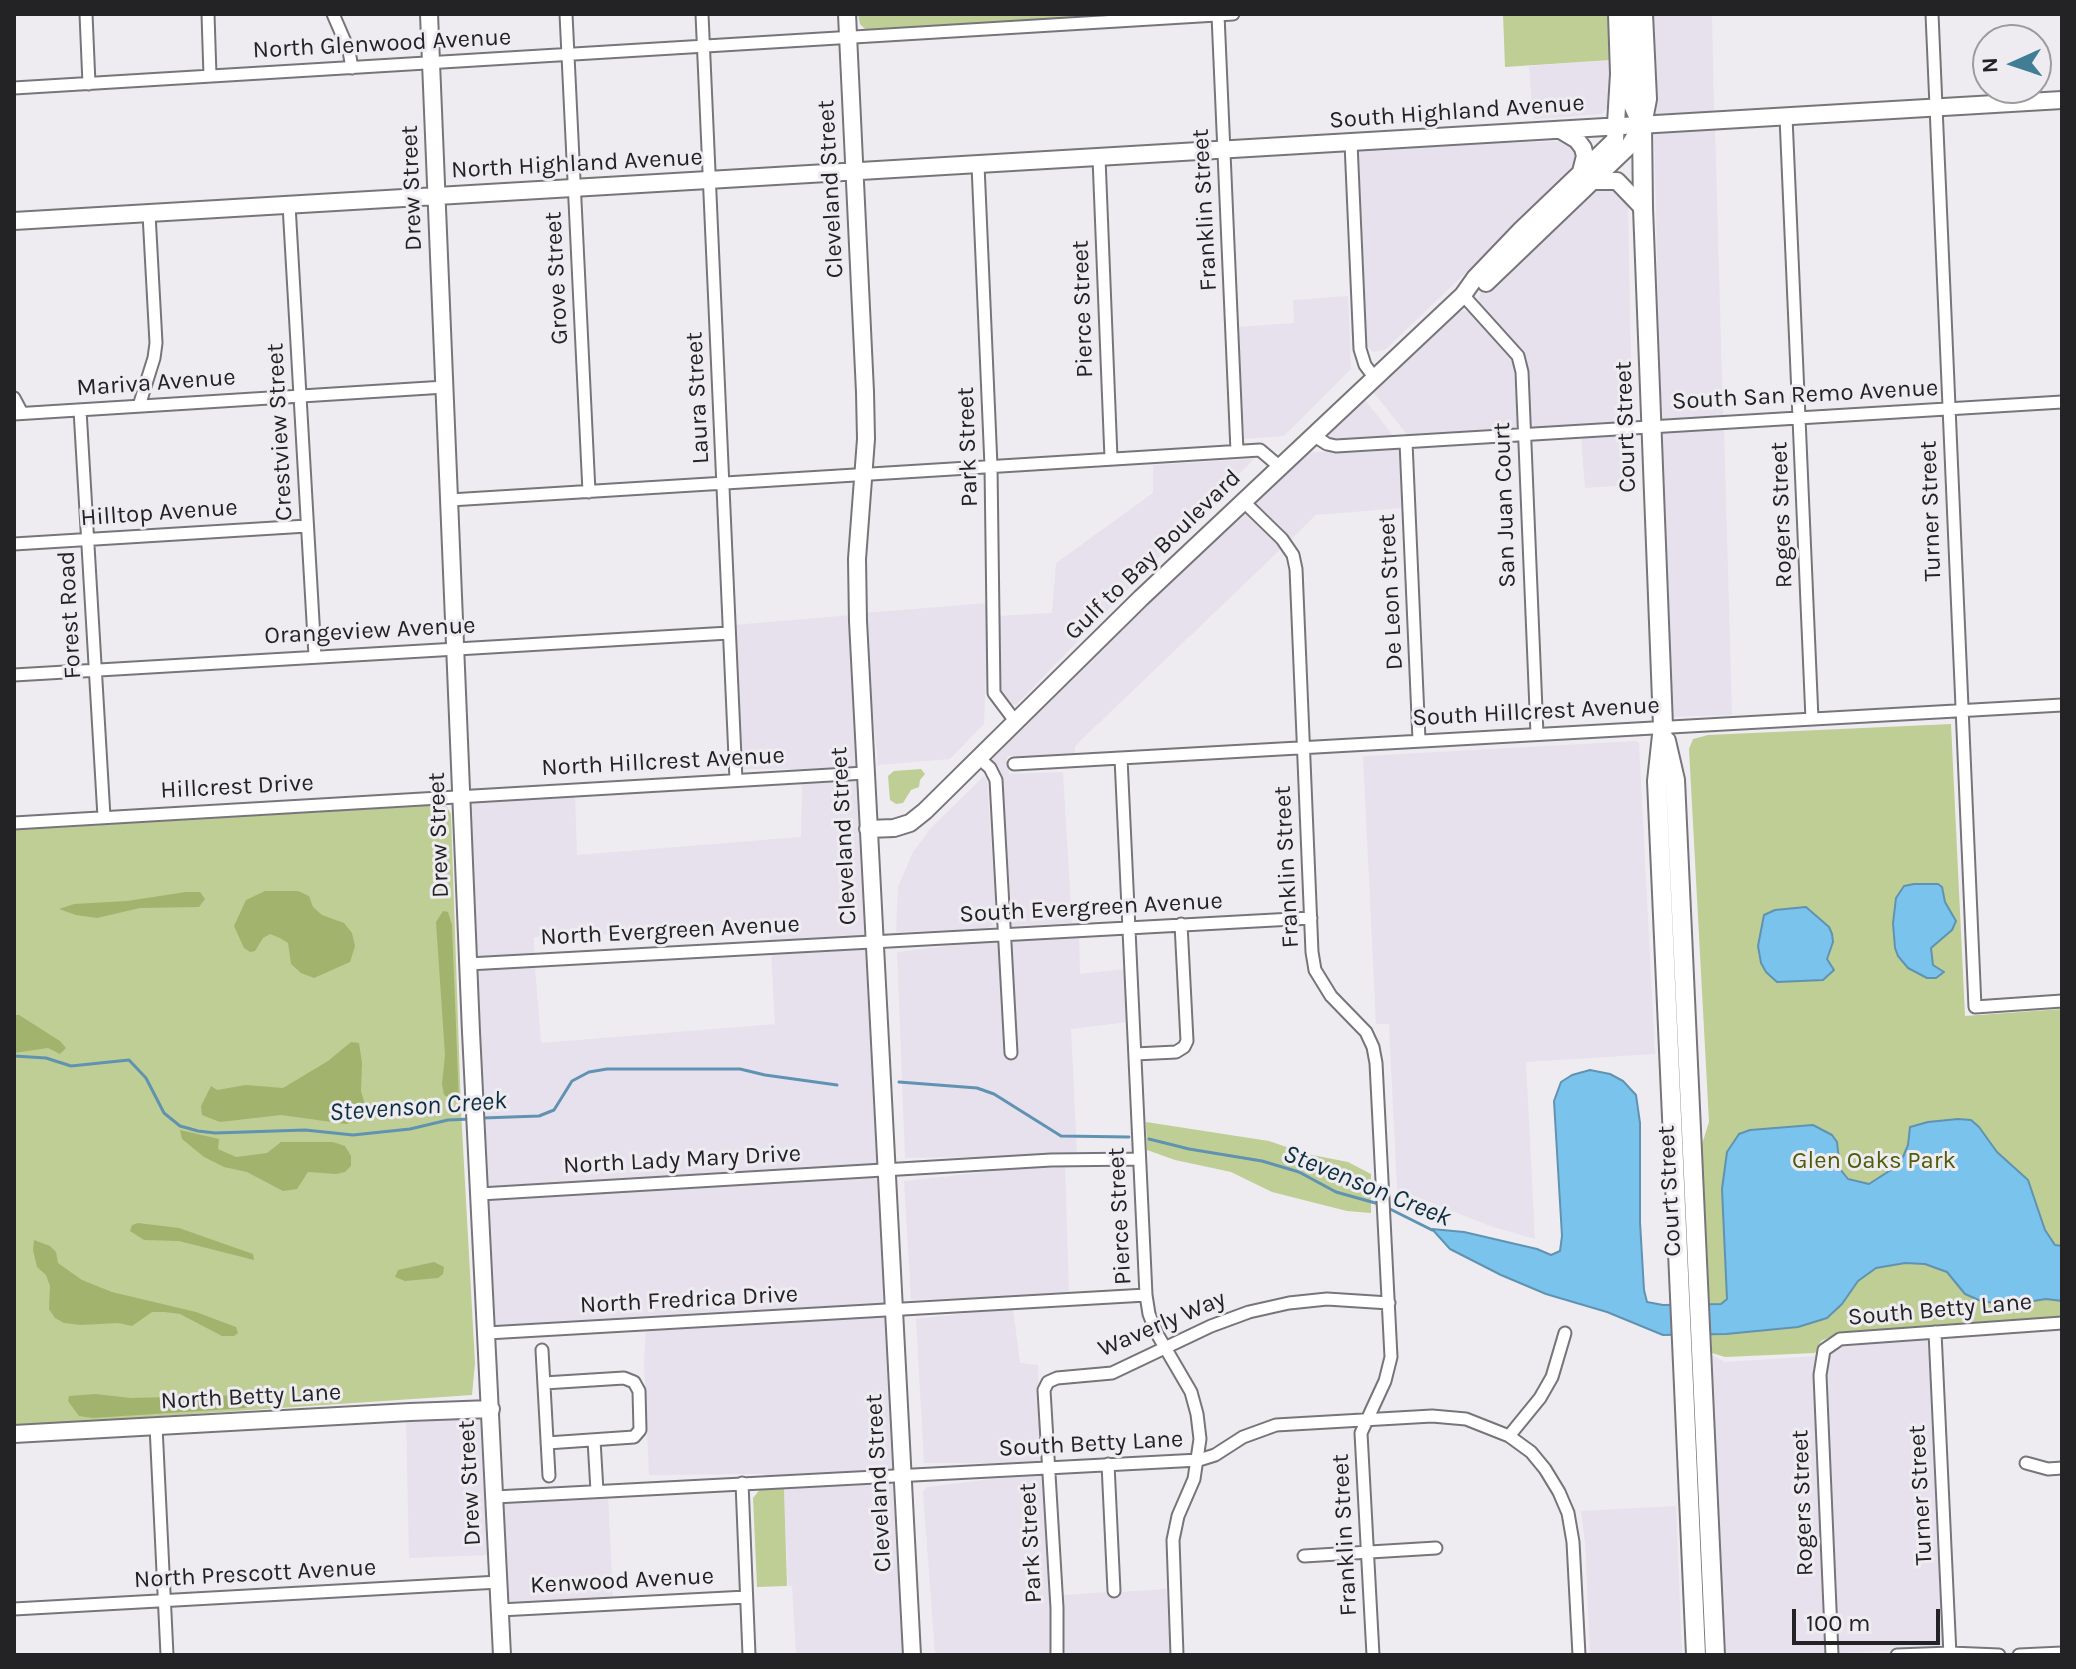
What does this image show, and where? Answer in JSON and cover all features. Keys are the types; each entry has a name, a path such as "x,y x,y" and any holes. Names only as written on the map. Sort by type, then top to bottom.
{"main road":[{"path":"1627,14 1631,100 1642,125"},
{"path":"1642,125 1647,99 1643,14"},
{"name":"Court Street","path":"1642,125 1650,425 1663,726 1657,781 1670,890 1689,1294 1682,1342 1713,1655"},
{"name":"Court Street","path":"1689,1294 1701,1343 1697,1476 1691,1543 1696,1655"},
{"path":"1691,1543 1701,1579 1705,1637 1713,1655"}],"street":[{"path":"86,14 89,84"},
{"path":"208,14 210,76"},
{"path":"333,14 349,51 352,68"},
{"name":"Drew Street","path":"429,14 474,1100 502,1655"},
{"name":"Grove Street","path":"566,14 589,492"},
{"name":"Laura Street","path":"702,14 736,780"},
{"name":"Cleveland Street","path":"847,14 865,392 857,559 865,773 912,1655"},
{"name":"North Glenwood Avenue","path":"14,88 1233,14"},
{"path":"1616,126 1619,74 1617,14"},
{"name":"Turner Street","path":"1932,14 1975,1007 2062,1001"},
{"name":"Franklin Street","path":"1218,15 1237,451"},
{"name":"South Highland Avenue","path":"855,172 2062,100"},
{"name":"Rogers Street","path":"1786,117 1812,719"},
{"name":"Gulf to Bay Boulevard","path":"1587,177 1629,146 1642,125"},
{"name":"Gulf to Bay Boulevard","path":"868,829 894,828 910,823 1374,377 1463,295 1483,285 1587,177 1615,140 1616,126"},
{"path":"1560,130 1577,140 1583,148 1587,177 1617,181 1643,208"},
{"path":"1351,143 1360,349 1365,365 1374,377"},
{"name":"Pierce Street","path":"1099,158 1111,458"},
{"name":"Park Street","path":"978,165 991,466 994,693 1015,721"},
{"name":"North Highland Avenue","path":"14,221 855,172"},
{"name":"Crestview Street","path":"289,205 315,656"},
{"path":"139,406 156,343 149,214"},
{"name":"San Juan Court","path":"1463,295 1518,356 1522,372 1537,734"},
{"name":"Mariva Avenue","path":"18,413 445,387"},
{"path":"14,398 18,413"},
{"name":"South San Remo Avenue","path":"1313,435 1330,445 1406,442 2062,402"},
{"name":"Forest Road","path":"80,410 104,817"},
{"name":"De Leon Street","path":"1406,442 1419,740"},
{"path":"450,500 1260,450 1280,467"},
{"name":"Franklin Street","path":"1243,501 1282,539 1293,555 1296,569 1312,952 1322,984 1366,1032 1373,1047 1385,1220 1390,1368 1361,1433 1373,1655"},
{"name":"Hilltop Avenue","path":"14,544 307,526"},
{"name":"Orangeview Avenue","path":"14,675 729,633"},
{"name":"South Hillcrest Avenue","path":"1014,764 2062,705"},
{"path":"979,758 990,768 996,780 1011,1053"},
{"name":"Pierce Street","path":"1121,758 1146,1295 1149,1314 1191,1392 1197,1414 1199,1460 1178,1516 1173,1540 1177,1655"},
{"name":"North Hillcrest Avenue","path":"463,796 865,773"},
{"name":"Hillcrest Drive","path":"14,823 463,796"},
{"name":"South Evergreen Avenue","path":"874,942 1311,918"},
{"path":"1135,1054 1176,1052 1187,1041 1181,924"},
{"name":"North Evergreen Avenue","path":"468,964 874,942"},
{"name":"North Lady Mary Drive","path":"480,1194 1139,1153"},
{"name":"North Fredrica Drive","path":"487,1333 1146,1295"},
{"name":"Waverly Way","path":"1048,1382 1057,1378 1112,1373 1211,1326 1249,1312 1327,1299 1389,1303"},
{"name":"South Betty Lane","path":"1824,1350 1840,1339 2062,1323"},
{"name":"Turner Street","path":"1935,1332 1950,1654"},
{"path":"1509,1436 1540,1398 1552,1377 1565,1333"},
{"path":"542,1350 549,1476"},
{"name":"Rogers Street","path":"1824,1350 1820,1375 1832,1655"},
{"path":"544,1383 624,1378 634,1382 639,1391 640,1426 637,1434 630,1438 547,1443"},
{"name":"Park Street","path":"1048,1382 1044,1390 1057,1655"},
{"name":"North Betty Lane","path":"14,1434 491,1409"},
{"name":"South Betty Lane","path":"902,1475 1199,1460 1215,1455 1243,1437 1276,1425 1366,1418 1432,1416 1466,1419 1509,1436 1531,1452 1559,1492 1568,1513 1573,1542 1579,1655"},
{"path":"156,1426 167,1655"},
{"path":"594,1440 597,1491"},
{"path":"2026,1463 2048,1469 2062,1468"},
{"path":"1108,1464 1114,1591"},
{"path":"495,1497 902,1475"},
{"path":"742,1483 749,1655"},
{"path":"1304,1556 1436,1548"},
{"name":"North Prescott Avenue","path":"14,1609 499,1582"},
{"name":"Kenwood Avenue","path":"500,1610 746,1597"},
{"path":"2019,1655 2062,1653"},
{"path":"1897,1655 1999,1655"}],"shaded area":[{"path":"1649,14 1712,14 1714,116 1654,119"},
{"path":"1610,60 1609,105 1602,114 1533,119 1529,66"},
{"path":"1715,126 1723,417 1661,420 1654,129"},
{"path":"1573,143 1578,149 1576,167 1385,350 1373,352 1366,345 1357,148"},
{"path":"1604,185 1609,185 1628,199 1632,421 1530,428 1524,355 1480,306 1481,291"},
{"path":"1348,296 1351,369 1284,436 1244,439 1238,327 1294,323 1293,300"},
{"path":"1469,312 1513,362 1519,429 1409,437 1370,388 1456,313"},
{"path":"1362,396 1395,438 1336,441 1329,436 1328,428"},
{"path":"1724,427 1732,715 1669,717 1661,430"},
{"path":"1632,432 1633,485 1585,488 1581,435"},
{"path":"1400,448 1403,508 1316,515 1290,540 1251,501 1302,453"},
{"path":"1254,459 1016,705 1002,696 999,688 1000,616 1052,613 1056,563 1153,493 1153,465"},
{"path":"1243,509 1282,548 1075,746 1075,755 1007,756 1009,774 1063,772 1072,923 1012,926 1003,782 991,754"},
{"path":"988,603 984,724 950,759 878,765 863,613"},
{"path":"852,615 859,768 803,771 741,769 734,625"},
{"path":"1639,743 1655,1054 1526,1062 1535,1239 1490,1226 1397,1189 1389,1024 1376,1024 1363,756"},
{"path":"984,776 987,780 996,916 993,925 985,929 896,932 898,887 913,852 931,828"},
{"path":"860,779 865,937 770,942 769,929 534,937 534,955 474,959 468,801 575,795 577,855 801,837 802,782"},
{"path":"1079,935 1080,974 1125,969 1128,1022 1071,1029 1077,1155 905,1158 897,952 999,940 1006,1058 1017,1058 1011,939"},
{"path":"865,947 877,1166 486,1188 474,969 535,966 541,1043 775,1024 771,952"},
{"path":"1065,1165 1069,1294 911,1300 904,1181"},
{"path":"878,1176 885,1305 493,1328 486,1198"},
{"path":"1013,1308 1020,1363 1038,1365 1042,1463 924,1463 916,1319"},
{"path":"885,1315 894,1470 765,1477 764,1474 649,1475 644,1362 646,1329"},
{"path":"1930,1338 1944,1648 1837,1653 1825,1375 1829,1353 1842,1344"},
{"path":"1708,1353 1725,1362 1817,1356 1814,1375 1826,1653 1726,1655"},
{"path":"485,1415 492,1555 409,1558 406,1417"},
{"path":"1043,1473 1053,1655 935,1655 923,1492 927,1487"},
{"path":"895,1480 906,1655 796,1655 792,1586 788,1586 784,1488"},
{"path":"608,1495 613,1598 506,1604 501,1501"},
{"path":"1676,1506 1682,1655 1590,1655 1581,1511"},
{"path":"1167,1589 1171,1655 1065,1655 1062,1595 1109,1592 1109,1596 1120,1596 1120,1592"}],"green space":[{"path":"858,14 1140,14 873,31 866,30 860,24"},
{"path":"1503,14 1608,14 1610,60 1505,67"},
{"name":"Glen Oaks Park","path":"1951,724 1965,1016 2062,1009 2062,1317 1841,1332 1821,1341 1815,1353 1725,1357 1712,1353 1702,1144 1709,1122 1689,749 1693,739 1708,735"},
{"path":"921,769 925,774 919,787 911,790 903,803 896,804 890,800 888,776 894,771"},
{"path":"439,805 447,807 451,814 461,1110 475,1363 472,1395 14,1426 14,830"},
{"path":"265,891 298,891 309,896 313,907 322,915 344,923 352,933 355,946 350,962 314,978 301,973 291,964 288,943 280,938 270,934 263,938 255,951 244,948 234,926 246,900"},
{"path":"200,892 205,899 199,907 140,908 97,918 59,909 74,904 127,901"},
{"path":"443,911 448,912 452,925 459,1103 444,1095 442,1084 445,1055 436,922"},
{"path":"14,1015 19,1015 60,1041 66,1048 60,1054 48,1048 14,1053"},
{"path":"351,1042 359,1043 362,1063 361,1091 366,1108 360,1120 346,1124 281,1115 220,1122 202,1115 201,1106 211,1086 217,1090 246,1085 283,1088 328,1061"},
{"path":"1146,1122 1269,1141 1307,1154 1348,1162 1371,1174 1371,1213 1347,1211 1272,1192 1231,1172 1175,1160 1147,1150"},
{"path":"180,1130 219,1139 218,1149 236,1157 267,1153 281,1142 333,1142 345,1146 351,1156 351,1166 345,1172 336,1174 308,1172 297,1189 283,1191 247,1172 224,1167 204,1157 182,1139"},
{"path":"132,1225 179,1228 253,1254 254,1260 179,1241 144,1240 130,1231"},
{"path":"34,1240 50,1246 56,1252 58,1263 82,1280 112,1292 196,1312 236,1327 238,1333 222,1336 180,1314 165,1312 152,1312 132,1326 64,1323 55,1318 49,1309 50,1286 46,1275 37,1267"},
{"path":"434,1262 444,1267 443,1274 438,1278 405,1281 395,1277 398,1270"},
{"path":"95,1394 131,1398 256,1395 258,1403 245,1408 93,1418 79,1416 68,1401 69,1396"},
{"path":"761,1488 784,1488 787,1586 757,1587 753,1498"}],"water":[{"path":"1938,884 1942,887 1945,902 1956,921 1952,930 1931,948 1933,965 1944,972 1936,978 1927,978 1908,968 1895,948 1893,923 1896,898 1904,886"},
{"path":"1806,907 1829,927 1833,942 1827,959 1834,970 1823,980 1777,982 1761,963 1758,946 1764,915 1775,910"},
{"path":"1590,1070 1610,1074 1623,1081 1636,1095 1640,1123 1640,1222 1647,1302 1663,1305 1721,1304 1727,1299 1722,1189 1727,1152 1739,1134 1750,1130 1813,1125 1832,1135 1837,1142 1840,1169 1848,1179 1869,1184 1900,1164 1908,1145 1910,1127 1958,1119 1971,1120 1997,1152 2028,1180 2045,1230 2055,1245 2062,1246 2062,1301 2046,1299 2008,1305 1981,1301 1965,1294 1947,1272 1925,1264 1905,1263 1876,1268 1858,1281 1842,1304 1827,1318 1798,1327 1726,1334 1663,1335 1607,1312 1546,1294 1450,1249 1432,1229 1464,1232 1551,1255 1560,1251 1562,1236 1554,1101 1561,1082"}],"waterway":[{"name":"Stevenson Creek","path":"14,1056 46,1058 71,1066 129,1060 146,1078 164,1113 180,1126 198,1131 305,1130 353,1135 471,1119"},
{"name":"Stevenson Creek","path":"483,1118 539,1116 554,1110 572,1081 589,1072 607,1069 740,1069 837,1085"},
{"name":"Stevenson Creek","path":"899,1082 977,1088 994,1094 1061,1136 1129,1137"},
{"name":"Stevenson Creek","path":"1149,1139 1262,1161 1299,1172 1336,1192 1379,1204"},
{"name":"Stevenson Creek","path":"1386,1207 1432,1230"}]}
